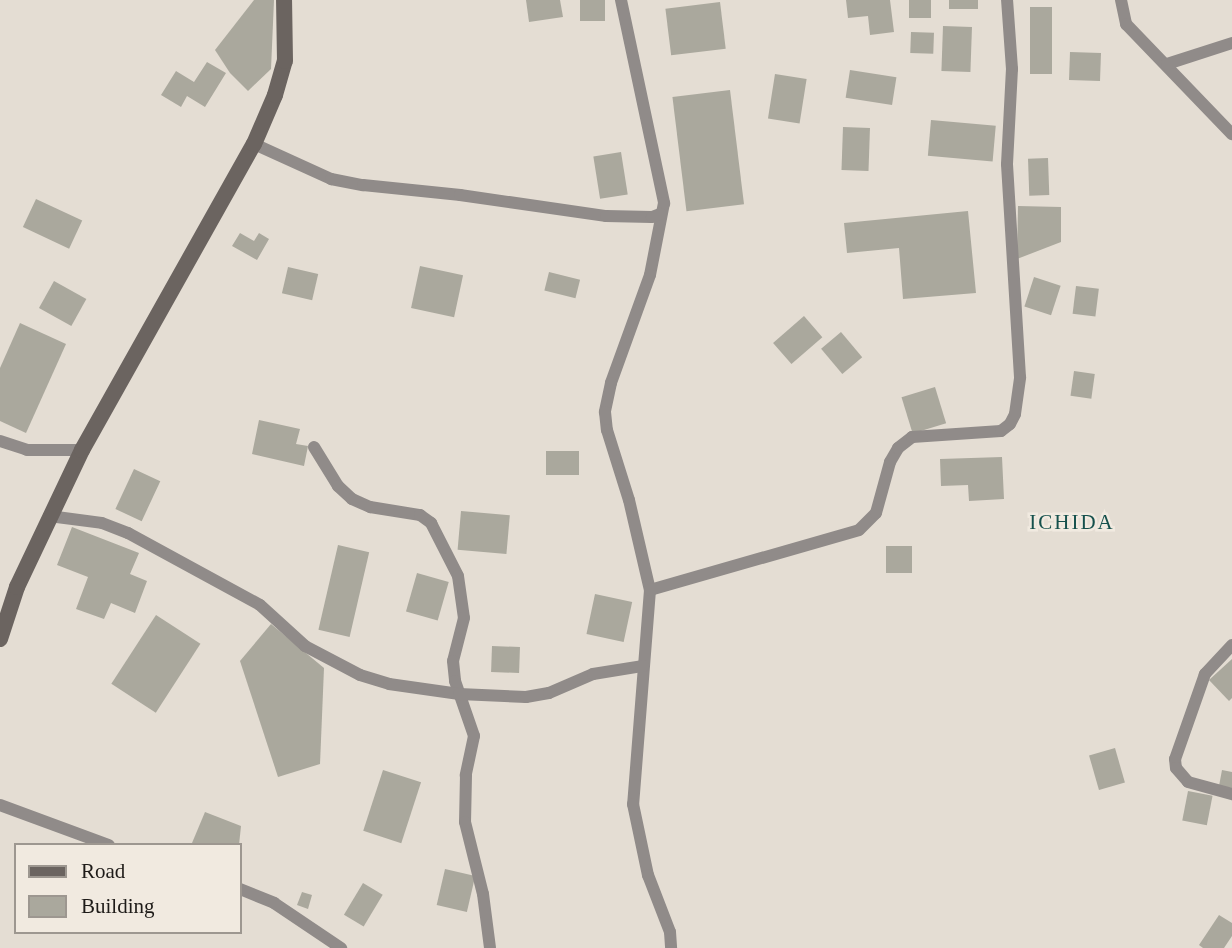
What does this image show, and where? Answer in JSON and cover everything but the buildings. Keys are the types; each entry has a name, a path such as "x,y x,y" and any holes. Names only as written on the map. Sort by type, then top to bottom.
{"main road":[{"path":"0,639 17,587 82,450 254,144 275,95 285,61 284,0"}],"street":[{"path":"621,0 663,195 663,209 650,275 611,383 605,412 607,430 629,500 650,590 633,804 649,875 670,932 671,948"},
{"path":"650,590 859,530 876,513 890,462 898,448 912,437 1001,431 1010,424 1015,414 1020,377 1007,164 1012,69 1007,0"},
{"path":"1121,0 1126,24 1232,134"},
{"path":"1167,64 1232,43"},
{"path":"254,144 331,179 363,185 460,195 606,216 660,214"},
{"path":"0,441 27,450 82,450"},
{"path":"314,447 338,486 352,499 370,507 420,515 431,523 458,576 464,618 453,662 459,694 474,736 466,775 465,822 483,894 490,948"},
{"path":"49,516 102,523 136,537 260,605 305,646 360,675 389,684 459,694 526,697 549,693 593,674 643,666"},
{"path":"1232,645 1205,674 1175,759 1180,775 1188,782 1232,794"},
{"path":"0,805 104,843"},
{"path":"242,889 274,903 341,948"}],"district":[{"name":"ICHIDA","path":"1072,522"}]}
